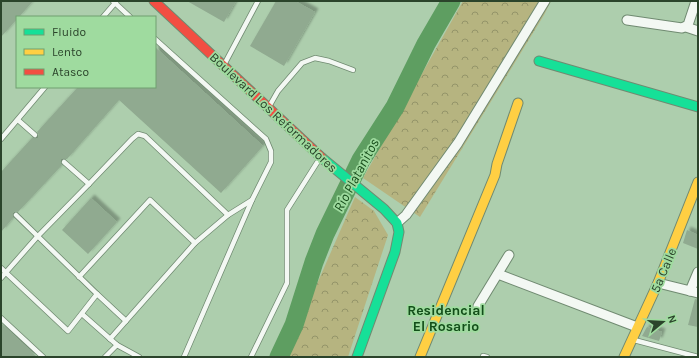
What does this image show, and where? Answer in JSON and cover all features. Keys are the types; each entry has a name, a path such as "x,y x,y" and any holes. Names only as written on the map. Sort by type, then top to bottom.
{"street":[{"name":"Boulevard Los Reformadores","path":"154,1 321,157 384,209 397,224"},
{"path":"357,357 395,252 399,232 397,224 406,215 458,143 545,1"},
{"path":"686,27 696,1"},
{"path":"627,20 682,28 686,27 698,31"},
{"path":"539,61 698,107"},
{"path":"420,357 495,175 497,164 518,103"},
{"name":"5a Calle","path":"624,357 658,283 698,182"},
{"path":"478,306 510,256"},
{"path":"658,283 694,292 698,272"},
{"path":"498,274 637,327"}],"lane":[{"path":"224,65 258,1"},
{"path":"105,16 115,2 129,16"},
{"path":"156,40 266,139 271,151 270,162 184,357"},
{"path":"269,107 278,91 302,63 315,58 329,61 353,70"},
{"path":"1,139 45,88"},
{"path":"18,120 35,134"},
{"path":"1,278 37,237 132,138 138,134 145,136 228,215"},
{"path":"251,357 287,283 287,210 321,157"},
{"path":"64,162 89,184"},
{"path":"79,277 150,200 195,243"},
{"path":"110,339 195,243 228,215 252,200"},
{"path":"16,215 37,237 126,321"},
{"path":"1,268 68,331 97,294"},
{"path":"82,314 117,345 139,357"},
{"path":"1,318 43,357"},
{"path":"632,339 698,357"},
{"path":"105,357 117,345"}],"green space":[{"path":"463,1 551,1 544,15 420,217 363,178"},
{"path":"355,197 374,211 388,235 348,357 285,357"}],"building":[{"path":"1,1 33,1 20,16 16,16 16,20 1,37"},
{"path":"187,1 236,1 224,22"},
{"path":"276,1 295,1 315,12 284,66 250,46"},
{"path":"156,48 263,146 221,193 119,100 67,159 61,159 60,162 62,165 18,212 15,211 13,213 13,218 1,232 1,172 32,138 38,138 39,135 37,132 77,88 156,88"},
{"path":"91,198 117,222 88,254 62,230"},
{"path":"687,230 698,235 698,249 683,243"},
{"path":"695,299 698,300 698,327 688,325"},
{"path":"1,323 37,357 1,357"},
{"path":"647,327 662,332 659,341 642,336"}],"waterway":[{"name":"Río Platanitos","path":"279,357 294,325 314,262 325,234 361,160 395,107 426,44 451,1"}],"traffic: fast":[{"path":"539,61 698,107"},
{"path":"322,158 384,209 397,223 399,232 395,252 357,357"}],"traffic: slow":[{"path":"420,357 495,175 497,164 518,103"},
{"path":"624,357 658,283 698,182"}],"traffic: jam":[{"path":"154,1 322,158"}],"district":[{"name":"Residencial El Rosario","path":"446,318"}]}
